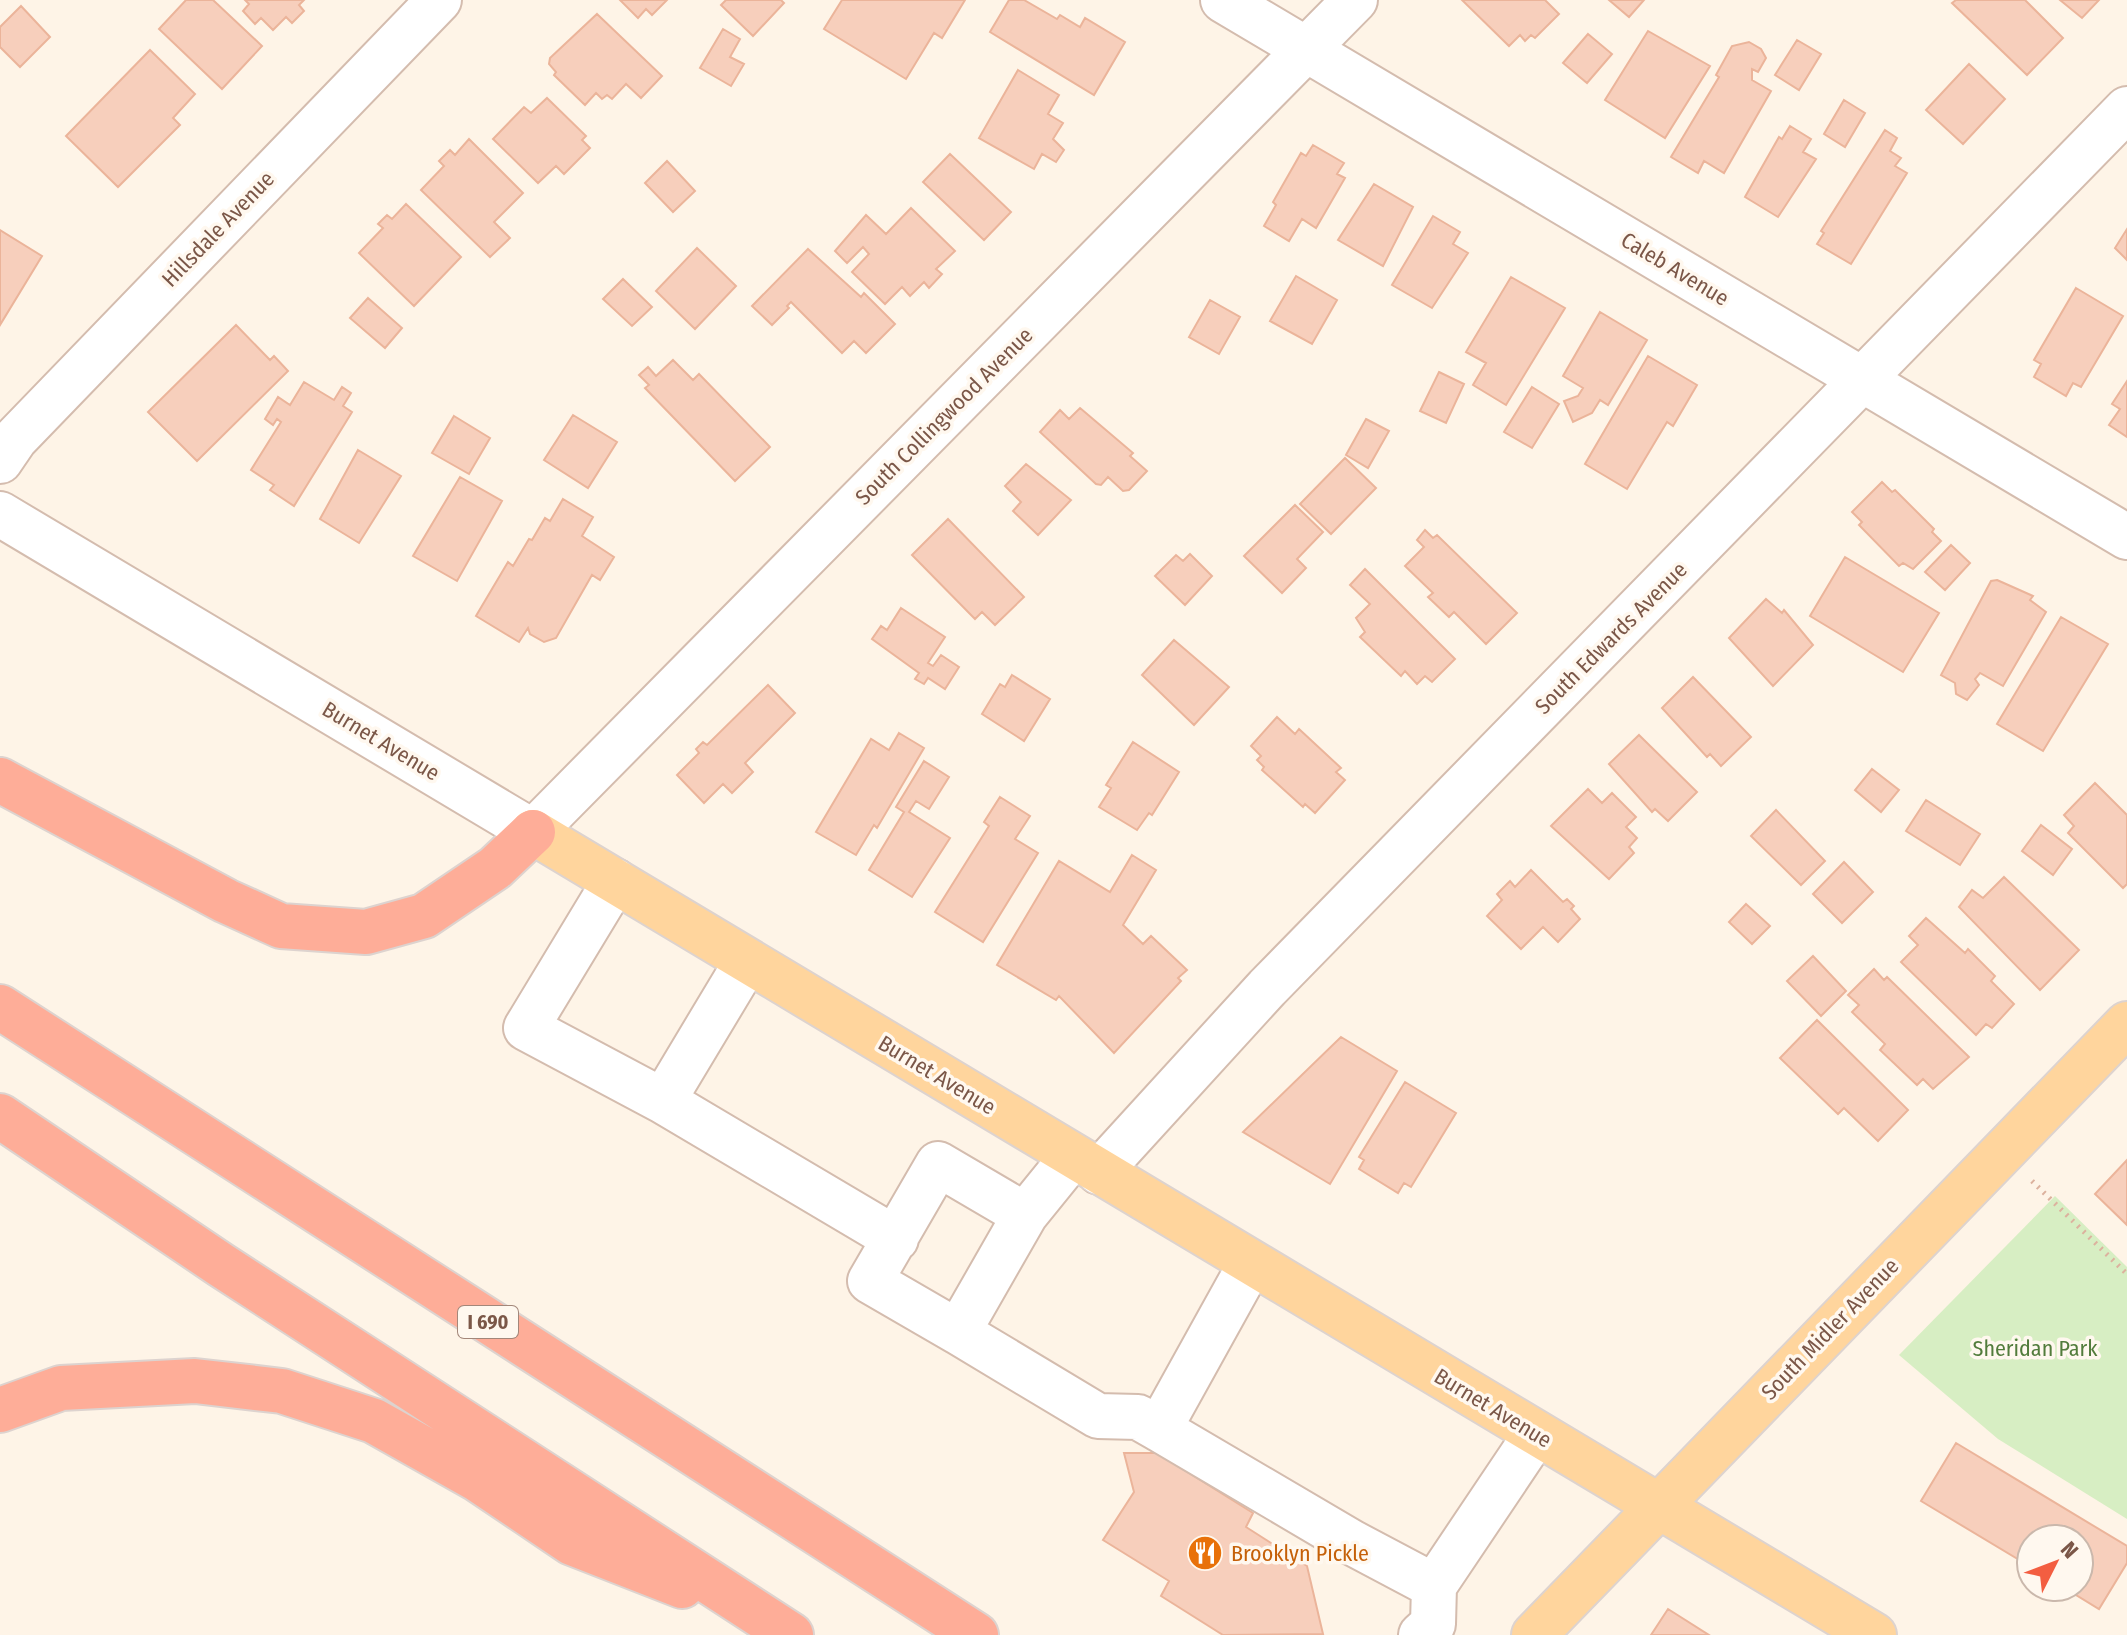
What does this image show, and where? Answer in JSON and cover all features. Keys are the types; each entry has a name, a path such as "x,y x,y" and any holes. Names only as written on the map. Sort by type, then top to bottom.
{"highway":[{"path":"0,780 226,901 281,926 366,932 424,916 495,868 533,832"},
{"name":"I 690","path":"0,1007 976,1635"},
{"path":"0,1116 221,1265 778,1627"},
{"path":"0,1410 61,1388 195,1381 282,1391 374,1421 477,1479 572,1543 778,1627"}],"main road":[{"name":"Burnet Avenue","path":"533,832 1874,1635"},
{"name":"South Midler Avenue","path":"1534,1635 2127,1024"}],"street":[{"name":"Hillsdale Avenue","path":"0,461 15,439 439,0"},
{"name":"Caleb Avenue","path":"1223,0 2127,537"},
{"name":"South Collingwood Avenue","path":"533,832 1355,0"},
{"name":"South Edwards Avenue","path":"958,1332 1025,1215 1086,1164 1267,988 2127,109"},
{"name":"Burnet Avenue","path":"0,514 533,832"},
{"path":"615,881 526,1028 663,1101 896,1239"},
{"path":"663,1101 747,961"},
{"path":"1025,1215 938,1164 870,1281 1098,1416 1138,1417 1351,1542 1434,1586"},
{"path":"1159,1429 1251,1263"},
{"path":"1421,1635 1433,1624 1434,1586 1536,1434"}],"path":[{"path":"2003,1152 2127,1274"}],"green space":[{"name":"Sheridan Park","path":"2055,1196 2127,1267 2127,1519 1998,1439 1899,1355"}],"building":[{"path":"186,0 213,0 262,46 222,89 159,29"},
{"path":"245,0 304,0 299,5 304,11 292,23 286,17 273,30 261,18 255,24 243,11 249,4"},
{"path":"620,0 667,0 652,15 646,9 638,18"},
{"path":"726,0 781,0 784,3 753,36 721,5"},
{"path":"842,0 965,0 942,38 934,33 906,79 824,29"},
{"path":"1009,0 1024,0 1057,19 1060,15 1080,27 1085,18 1125,42 1094,95 990,32"},
{"path":"1462,0 1545,0 1559,14 1535,38 1531,35 1525,41 1520,35 1509,46"},
{"path":"1609,0 1644,0 1629,17"},
{"path":"1956,0 2025,0 2063,38 2027,75 1952,3"},
{"path":"2060,0 2099,0 2082,18"},
{"path":"21,6 50,37 20,67 0,47 0,27"},
{"path":"597,14 662,76 641,98 626,84 612,99 607,95 602,99 596,93 585,105 554,75 556,72 549,64 550,58"},
{"path":"723,29 740,39 730,57 744,64 731,86 700,68"},
{"path":"1648,31 1710,66 1665,138 1605,100"},
{"path":"1588,34 1612,54 1587,83 1563,63"},
{"path":"1797,40 1821,54 1799,90 1775,75"},
{"path":"1749,42 1761,49 1766,58 1758,72 1752,69 1752,80 1771,91 1724,173 1704,161 1698,173 1671,157 1719,77 1716,75 1732,46"},
{"path":"150,50 195,94 173,118 180,125 118,187 66,136"},
{"path":"1969,64 2005,99 1963,144 1926,110"},
{"path":"1018,70 1059,95 1048,114 1063,123 1053,139 1064,150 1056,162 1042,154 1034,169 979,138"},
{"path":"547,98 586,136 582,140 590,148 564,174 556,166 538,183 493,139 524,107 531,113"},
{"path":"1844,100 1865,113 1845,147 1824,134"},
{"path":"1790,126 1811,139 1803,152 1816,159 1778,217 1745,197 1779,137 1782,139"},
{"path":"1885,130 1897,138 1890,151 1901,158 1895,166 1907,173 1851,264 1817,244 1824,233 1821,231"},
{"path":"469,139 523,193 494,222 510,238 490,257 421,190 444,166 439,161 450,150 455,155"},
{"path":"1313,145 1344,163 1337,174 1345,178 1316,228 1302,219 1289,241 1264,226 1276,205 1273,202 1301,153 1306,156"},
{"path":"950,154 1011,212 984,240 923,182"},
{"path":"667,161 695,191 673,212 645,183"},
{"path":"1374,184 1413,207 1383,266 1338,240"},
{"path":"406,204 461,257 414,306 359,253 383,228 378,224 387,215 392,219"},
{"path":"911,208 955,251 936,269 942,274 929,288 924,282 910,296 902,287 885,304 852,272 869,254 863,247 847,263 835,251 866,215 886,234"},
{"path":"1433,216 1460,232 1453,244 1468,253 1432,308 1392,285"},
{"path":"2127,229 2127,260 2115,248"},
{"path":"0,230 42,256 0,325"},
{"path":"697,248 736,286 695,329 656,291"},
{"path":"808,249 861,297 864,293 895,324 866,353 854,341 842,353 791,302 772,325 752,306"},
{"path":"1296,276 1337,300 1312,344 1270,321"},
{"path":"1511,277 1565,308 1506,405 1473,385 1486,363 1466,352"},
{"path":"623,279 652,307 632,326 603,299"},
{"path":"2076,288 2123,316 2081,387 2073,383 2066,396 2034,377 2041,364 2034,360"},
{"path":"368,298 402,328 385,348 350,318"},
{"path":"1210,300 1240,317 1219,354 1189,337"},
{"path":"1600,312 1647,340 1608,405 1600,400 1592,413 1573,422 1564,401 1578,396 1583,388 1563,376"},
{"path":"236,325 270,360 274,356 288,371 197,461 148,412"},
{"path":"1648,356 1697,385 1673,426 1667,422 1627,489 1585,464"},
{"path":"673,360 693,380 699,374 770,447 735,481 645,388 649,385 639,375 648,367 656,376"},
{"path":"1439,372 1464,384 1446,423 1420,411"},
{"path":"2127,381 2127,437 2109,425 2120,409 2112,404"},
{"path":"304,382 334,400 342,387 351,393 343,406 352,412 294,506 270,490 274,485 251,470 281,422 277,419 273,425 265,419 278,397 290,405"},
{"path":"1532,387 1559,404 1532,448 1504,432"},
{"path":"1080,408 1133,453 1130,456 1147,471 1129,490 1123,491 1108,477 1101,485 1096,484 1040,432 1060,410 1069,419"},
{"path":"573,415 617,442 588,488 544,460"},
{"path":"454,416 490,438 469,474 432,453"},
{"path":"1366,419 1389,431 1368,468 1346,455"},
{"path":"358,450 401,476 359,543 320,519"},
{"path":"1345,458 1376,488 1331,534 1300,504"},
{"path":"1026,464 1071,500 1038,535 1013,511 1021,502 1005,486"},
{"path":"460,477 502,501 457,581 413,556"},
{"path":"1882,482 1892,492 1895,490 1934,529 1932,532 1941,541 1913,569 1903,563 1899,566 1859,525 1862,522 1852,512"},
{"path":"563,499 593,517 582,536 614,557 600,580 592,575 556,638 544,642 530,634 528,628 519,642 476,616 508,562 513,566 529,539 532,540 545,518 550,521"},
{"path":"1295,505 1323,532 1297,559 1306,568 1282,593 1244,556"},
{"path":"948,519 1024,597 995,625 982,612 975,619 912,555"},
{"path":"1425,530 1433,538 1437,535 1517,613 1486,644 1454,612 1449,617 1428,597 1433,593 1405,566 1424,547 1417,540"},
{"path":"1951,545 1970,563 1945,590 1925,572"},
{"path":"1190,554 1212,576 1185,605 1155,576 1176,555 1183,561"},
{"path":"1845,557 1939,613 1903,672 1810,616"},
{"path":"1365,569 1455,659 1432,682 1425,676 1417,684 1405,671 1401,676 1360,637 1365,632 1356,618 1370,604 1350,585"},
{"path":"1997,580 2033,596 2030,600 2046,612 2003,686 1980,673 1975,679 1979,685 1967,700 1956,694 1955,683 1941,675 1991,581"},
{"path":"1766,599 1782,613 1784,610 1813,645 1773,686 1729,638"},
{"path":"901,608 945,637 928,663 933,666 941,655 959,667 945,689 928,678 924,684 915,679 919,673 872,639 881,626 887,630"},
{"path":"2061,617 2108,644 2043,751 1997,724"},
{"path":"1174,640 1229,687 1194,725 1142,675"},
{"path":"1012,675 1050,699 1024,741 982,714 1000,684 1005,687"},
{"path":"1693,677 1751,737 1721,766 1710,754 1707,757 1662,708"},
{"path":"768,685 795,713 745,763 753,772 732,793 723,784 704,803 677,775 699,753 696,749 703,742 707,745"},
{"path":"1277,717 1295,734 1299,729 1341,768 1336,772 1345,780 1315,813 1305,804 1303,807 1262,770 1264,767 1257,760 1261,756 1251,746"},
{"path":"899,733 924,748 877,828 874,825 856,855 816,832 871,739 889,750"},
{"path":"1639,735 1697,792 1668,821 1655,809 1652,812 1609,764"},
{"path":"1133,742 1179,772 1152,815 1149,813 1137,830 1099,807 1111,788 1106,785"},
{"path":"924,761 949,777 929,809 916,801 909,812 950,838 912,897 869,870 904,812 896,807"},
{"path":"1872,769 1899,790 1881,812 1855,790"},
{"path":"2095,783 2127,815 2127,884 2123,888 2068,833 2074,826 2064,815"},
{"path":"1588,789 1602,803 1612,793 1636,817 1626,827 1637,838 1629,847 1634,853 1609,879 1551,826"},
{"path":"1000,797 1030,816 1015,839 1038,853 983,942 935,912 989,826 984,822"},
{"path":"1926,800 1980,834 1960,865 1906,831"},
{"path":"1776,810 1825,861 1801,885 1751,836"},
{"path":"2041,825 2072,849 2053,875 2022,851"},
{"path":"1132,855 1156,870 1123,925 1143,944 1151,936 1187,970 1178,978 1181,981 1114,1053 1059,996 1056,1000 997,965 1059,861 1110,892"},
{"path":"1844,862 1873,892 1842,923 1813,894"},
{"path":"1531,870 1563,902 1567,899 1574,906 1571,909 1580,919 1558,942 1543,927 1521,949 1487,916 1502,900 1497,894 1510,881 1515,887"},
{"path":"2004,877 2079,950 2040,990 1959,907 1972,890 1983,898"},
{"path":"1746,904 1770,926 1752,944 1729,922"},
{"path":"1926,918 1965,953 1968,949 1995,976 1991,981 2014,1004 1992,1028 1986,1024 1976,1035 1901,962 1918,945 1909,936"},
{"path":"1813,956 1846,991 1821,1016 1787,981"},
{"path":"1874,969 1884,980 1887,977 1969,1057 1933,1089 1923,1079 1917,1085 1880,1050 1885,1044 1852,1012 1859,1005 1848,995"},
{"path":"1817,1020 1908,1110 1878,1141 1844,1108 1838,1114 1780,1058"},
{"path":"1341,1037 1397,1071 1330,1184 1243,1132"},
{"path":"1405,1082 1456,1113 1411,1187 1404,1183 1398,1193 1359,1169 1364,1160 1359,1157"},
{"path":"2127,1160 2127,1225 2095,1194"},
{"path":"1956,1443 2089,1523 2015,1523 2015,1557 1921,1501"},
{"name":"Brooklyn Pickle","path":"1124,1453 1157,1453 1253,1513 1246,1527 1307,1566 1323,1634 1223,1635 1161,1596 1169,1581 1103,1540 1134,1492"},
{"path":"2095,1527 2127,1546 2127,1563 2099,1609 2089,1603 2095,1603"},
{"path":"1668,1609 1709,1635 1651,1635"}],"place":[{"name":"Brooklyn Pickle","path":"1205,1553"}]}
